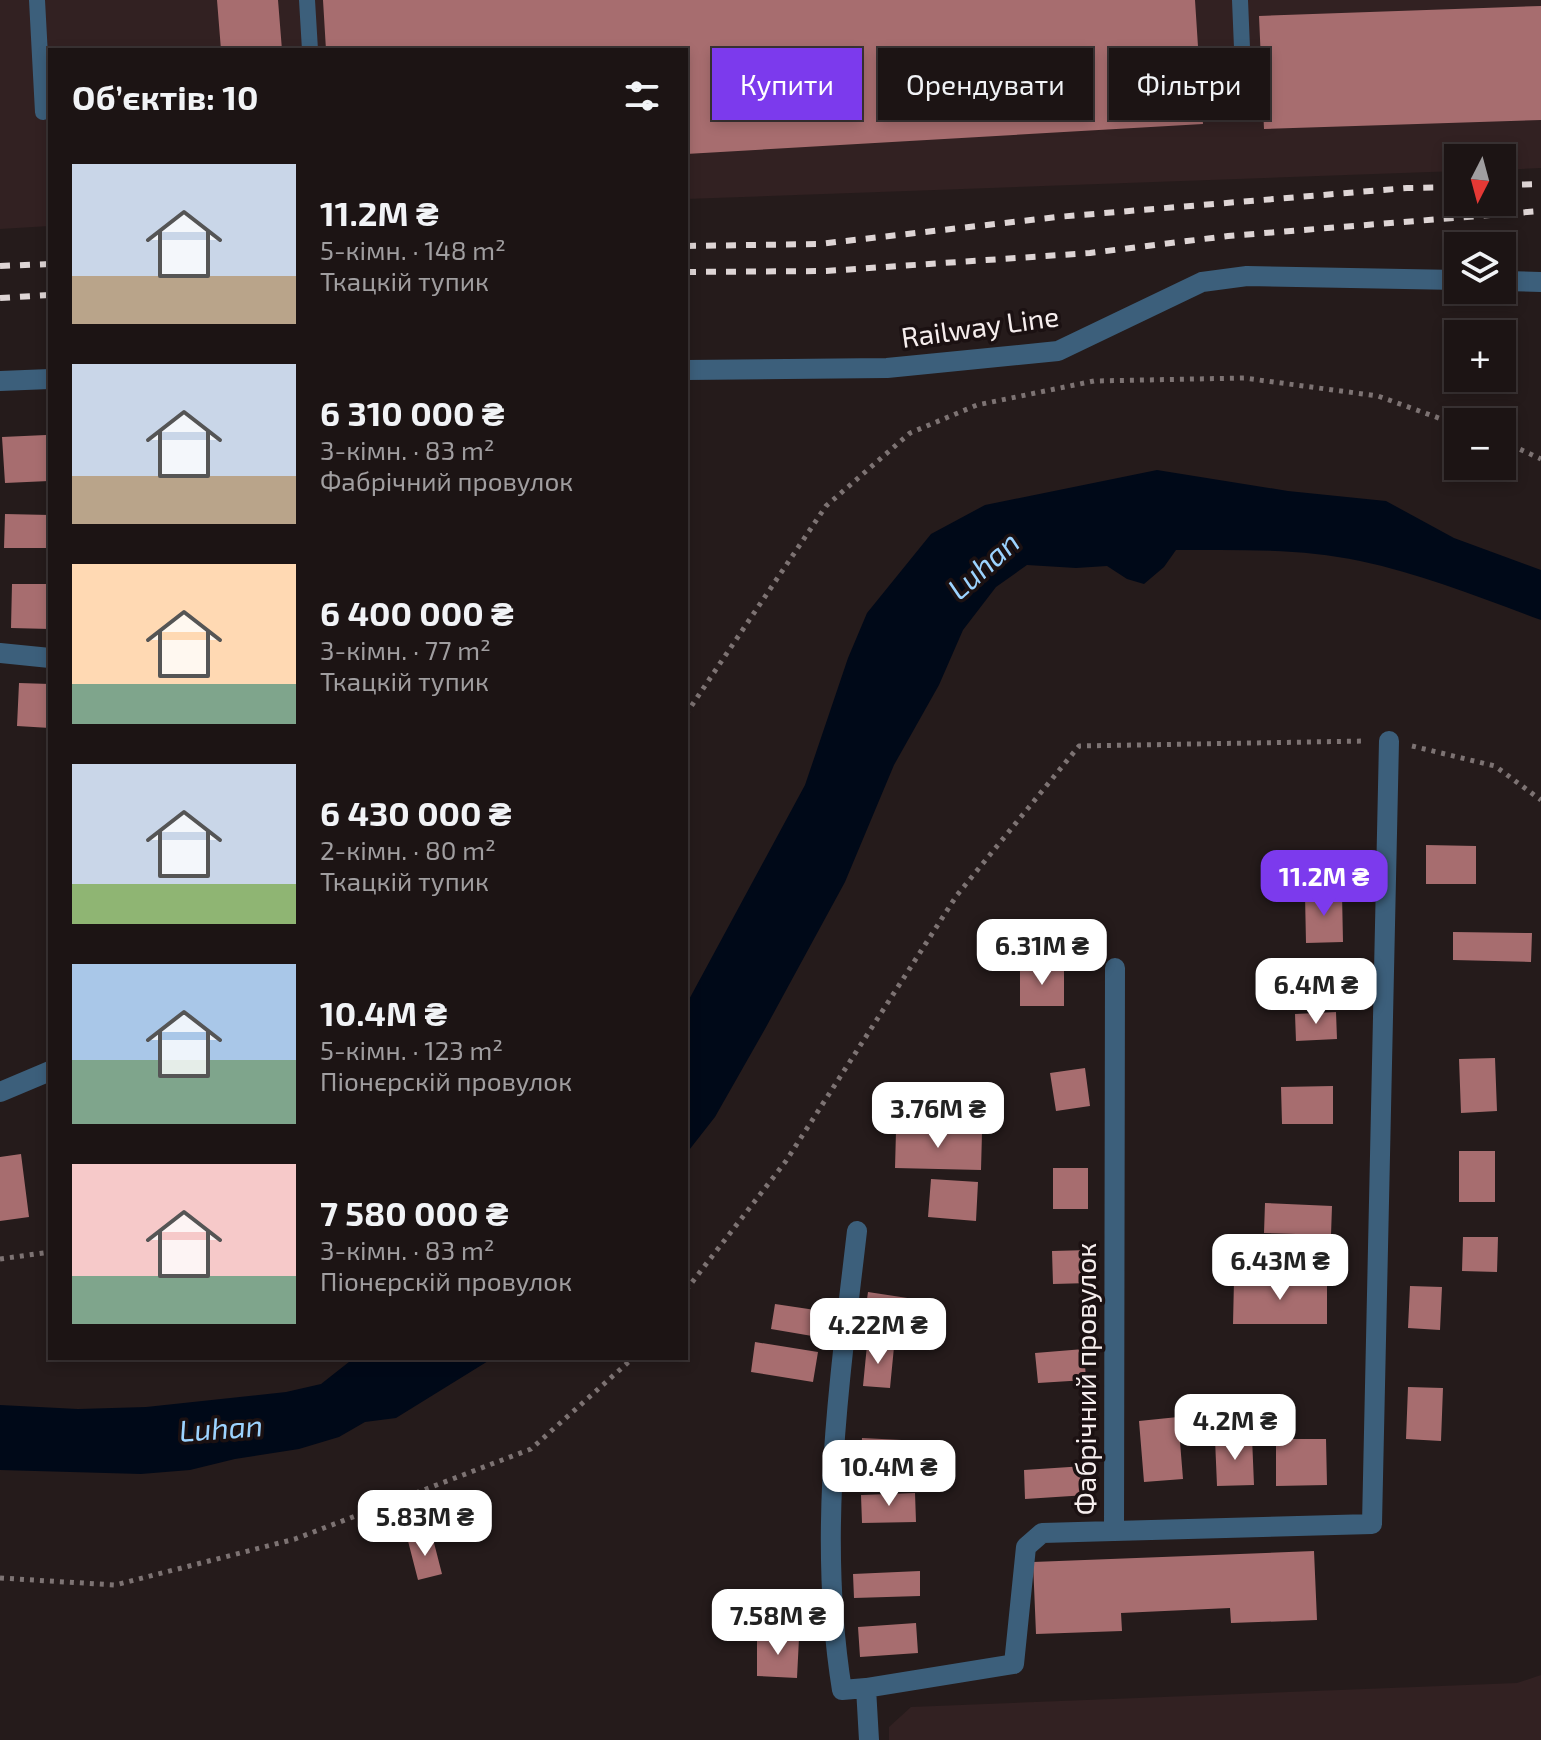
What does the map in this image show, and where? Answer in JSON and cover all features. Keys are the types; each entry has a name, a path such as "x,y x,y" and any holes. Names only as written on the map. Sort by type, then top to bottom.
{"street":[{"name":"Railway Line","path":"688,370 887,368 1058,351 1202,282 1247,276 1444,280"},
{"path":"1516,281 1541,282"},
{"path":"0,381 48,379"},
{"path":"0,653 48,658"},
{"name":"Фабрічний провулок","path":"1115,968 1114,1531 1372,1524 1389,741"},
{"path":"0,1092 48,1072"},
{"path":"857,1231 838,1397 829,1514 833,1635 842,1690 1014,1664 1026,1547 1042,1533 1114,1531"},
{"path":"866,1688 869,1740"}],"lane":[{"path":"37,0 43,112"},
{"path":"307,0 310,48"},
{"path":"1240,0 1242,48"}],"path":[{"path":"688,711 826,506 910,433 977,405 1094,381 1244,378 1378,396 1444,420"},
{"path":"1516,447 1541,459"},
{"path":"688,1287 786,1161 957,895 1079,746 1389,741 1495,766 1541,800"},
{"path":"0,1259 48,1252"},
{"path":"0,1578 115,1585 295,1539 531,1449 631,1360"}],"shaded area":[{"path":"0,0 1541,0 1541,168 1516,169 1516,144 1444,144 1444,172 688,199 688,48 48,48 48,226 0,229"},
{"path":"1541,1675 1541,1740 889,1740 889,1727 911,1707 1517,1683"}],"water":[{"name":"Luhan","path":"1157,470 1288,491 1386,501 1454,538 1541,570 1541,620 1406,573 1315,554 1176,550 1164,567 1144,584 1127,579 1107,566 1027,565 996,587 963,630 939,685 894,765 845,882 715,1117 688,1151 688,1001 805,785 848,658 867,613 931,534 985,505"},
{"name":"Luhan","path":"351,1360 490,1360 396,1418 365,1422 339,1437 299,1449 190,1470 141,1474 0,1470 0,1405 78,1409 146,1407 286,1392 321,1384"}],"building":[{"path":"217,0 278,0 282,48 221,48"},
{"path":"323,0 1195,0 1198,48 1109,48 1109,120 1203,120 1203,124 688,154 688,48 326,48"},
{"path":"1541,6 1541,120 1264,129 1264,120 1270,120 1270,48 1260,48 1259,16"},
{"path":"46,435 48,481 5,483 2,437"},
{"path":"5,514 48,515 48,548 4,548"},
{"path":"12,584 48,584 48,629 11,628"},
{"path":"19,683 48,684 48,728 17,726"},
{"path":"1426,845 1476,846 1476,884 1426,884"},
{"path":"1342,894 1343,942 1306,943 1305,895"},
{"path":"1453,932 1532,933 1531,962 1453,960"},
{"path":"1020,968 1064,968 1064,1006 1020,1006"},
{"path":"1336,1012 1337,1039 1296,1041 1295,1014"},
{"path":"1495,1058 1497,1111 1461,1113 1459,1059"},
{"path":"1085,1068 1090,1106 1056,1111 1050,1073"},
{"path":"1333,1086 1333,1124 1282,1124 1281,1087"},
{"path":"896,1131 982,1133 981,1170 895,1168"},
{"path":"1459,1151 1495,1151 1495,1202 1459,1202"},
{"path":"21,1154 29,1217 0,1221 0,1157"},
{"path":"1053,1168 1088,1168 1088,1209 1053,1209"},
{"path":"931,1179 978,1182 976,1221 928,1217"},
{"path":"1265,1203 1332,1206 1331,1235 1264,1233"},
{"path":"1463,1237 1498,1237 1497,1272 1462,1271"},
{"path":"1089,1250 1090,1283 1053,1284 1052,1251"},
{"path":"1234,1280 1327,1281 1327,1324 1233,1324"},
{"path":"1410,1286 1442,1287 1440,1330 1408,1328"},
{"path":"868,1292 940,1303 935,1338 863,1328"},
{"path":"775,1304 822,1311 818,1337 771,1329"},
{"path":"755,1342 818,1352 813,1382 751,1372"},
{"path":"867,1345 894,1347 890,1388 863,1386"},
{"path":"1084,1349 1086,1380 1038,1383 1035,1353"},
{"path":"1408,1387 1443,1388 1441,1441 1406,1439"},
{"path":"1178,1417 1183,1479 1144,1482 1139,1421"},
{"path":"1252,1437 1254,1485 1217,1486 1215,1439"},
{"path":"862,1438 941,1442 939,1477 860,1472"},
{"path":"1276,1439 1326,1439 1327,1485 1276,1486"},
{"path":"1085,1466 1087,1495 1025,1499 1024,1470"},
{"path":"915,1493 916,1522 862,1523 861,1495"},
{"path":"432,1535 442,1574 418,1580 408,1541"},
{"path":"1314,1551 1317,1620 1231,1623 1230,1608 1121,1613 1122,1631 1036,1634 1033,1562"},
{"path":"920,1571 920,1596 854,1598 853,1574"},
{"path":"916,1623 918,1653 860,1657 858,1627"},
{"path":"757,1637 799,1638 797,1678 757,1676"}],"railway":[{"path":"1516,185 1541,184"},
{"path":"688,246 819,244 1057,217 1444,187"},
{"path":"688,272 826,271 1090,253 1228,236 1541,211"},
{"path":"0,266 48,264"},
{"path":"0,298 48,295"}]}
